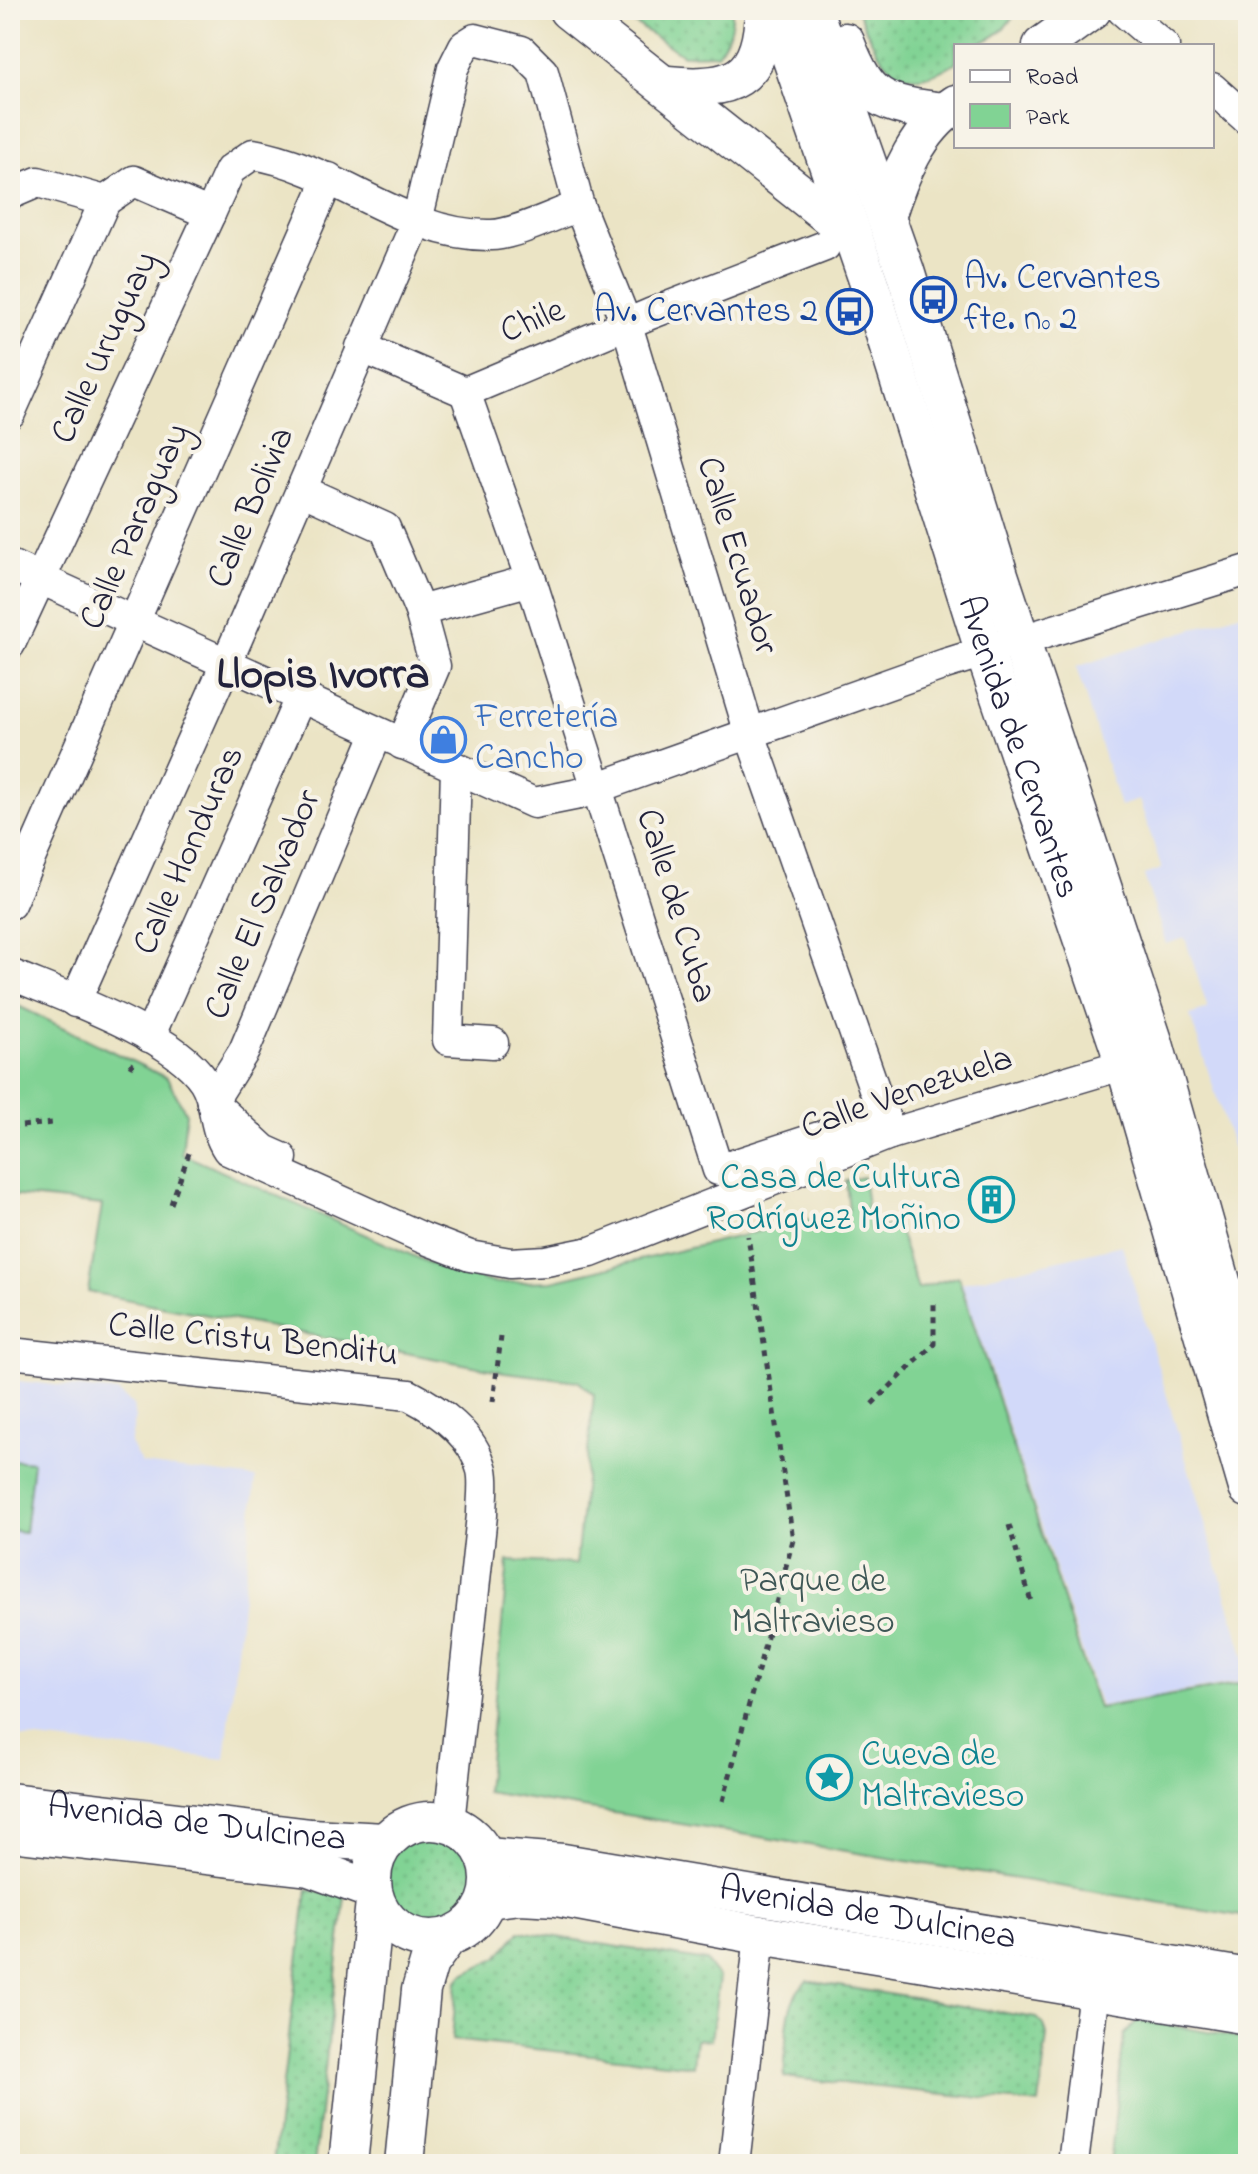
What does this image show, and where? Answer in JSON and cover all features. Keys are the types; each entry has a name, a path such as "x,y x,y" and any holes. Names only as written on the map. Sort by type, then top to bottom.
{"main road":[{"path":"667,85 714,88 739,79 755,58 763,30 764,10"},
{"name":"Avenida de Cervantes","path":"775,10 837,239 869,283 985,653 1125,1064 1248,1488"},
{"path":"814,10 839,27 858,77 879,98 905,107 949,108"},
{"name":"Avenida de Cervantes","path":"814,10 886,217 1154,1044 1248,1377"},
{"path":"1036,44 1046,10"},
{"path":"1045,44 1092,10"},
{"path":"571,12 667,85 837,239"},
{"path":"886,217 900,173 949,108"},
{"name":"Avenida de Dulcinea","path":"10,1802 311,1838 384,1842"},
{"path":"348,2164 377,1853 397,1831 416,1822 449,1823 474,1839 486,1857 491,1883 488,1899 471,1925 448,1937 422,1939 400,1931 380,1912 373,1896"},
{"name":"Avenida de Dulcinea","path":"10,1832 309,1867 373,1896"},
{"name":"Avenida de Dulcinea","path":"486,1857 563,1863 1248,1978"},
{"name":"Avenida de Dulcinea","path":"488,1899 520,1895 557,1897 760,1935 1248,2015"},
{"path":"404,2164 421,1990 429,1963 448,1937"}],"street":[{"path":"1122,10 1162,44"},
{"name":"Calle Ecuador","path":"475,39 522,51 543,72 579,206 627,325 750,734 887,1125"},
{"name":"Calle Bolivia","path":"75,1002 417,221 453,68 464,46 475,39"},
{"path":"1214,90 1248,120"},
{"name":"Calle Uruguay","path":"10,644 230,170 253,154 281,159 329,178"},
{"path":"329,178 417,221 493,235 579,206"},
{"name":"Calle Paraguay","path":"10,904 329,178"},
{"path":"10,413 105,201 134,181 210,214"},
{"path":"10,194 38,182 105,201"},
{"name":"Chile","path":"465,392 837,239"},
{"path":"361,347 465,392"},
{"name":"Calle de Cuba","path":"465,392 531,580 718,1170 887,1125"},
{"name":"Calle El Salvador","path":"212,1102 244,1051 389,739 435,666 420,611 385,528 301,490"},
{"path":"10,565 534,803 598,787 985,653 1248,570"},
{"path":"420,611 531,580"},
{"name":"Calle Honduras","path":"149,1037 301,696"},
{"path":"456,769 448,1040 493,1043"},
{"name":"Calle Venezuela","path":"10,974 149,1037 184,1059 204,1081 212,1102 264,1150 451,1233 522,1248 570,1246 626,1237 887,1125 1125,1064"},
{"name":"Calle Cristu Benditu","path":"10,1353 409,1395 432,1407 463,1432 482,1471 482,1515 449,1823"},
{"path":"734,2164 760,1935"},
{"path":"1073,2164 1094,1990"}],"path":[{"path":"10,1127 53,1123"},
{"path":"171,1204 189,1153"},
{"path":"723,1801 793,1540 748,1236"},
{"path":"872,1404 934,1344 934,1301"},
{"path":"493,1402 501,1337"},
{"path":"1009,1525 1032,1605"}],"shaded area":[{"path":"1248,611 1248,1143 1233,1148 1190,1015 1208,1009 1185,938 1166,944 1144,875 1162,869 1139,800 1120,806 1076,667"},
{"path":"1122,1245 1248,1668 1248,1680 1100,1706 962,1283"},
{"path":"10,1380 118,1392 133,1405 135,1420 130,1444 142,1464 256,1478 225,1759 10,1736"}],"green space":[{"path":"614,10 732,10 732,17 729,34 717,54 683,55"},
{"path":"857,10 1017,10 1006,26 992,37 975,44 954,44 954,63 936,73 905,76 883,59"},
{"name":"Parque de Maltravieso","path":"10,1002 167,1078 186,1113 182,1154 434,1265 494,1283 552,1281 849,1210 846,1181 863,1177 870,1228 897,1225 918,1289 958,1276 1098,1708 1248,1682 1248,1917 486,1792 508,1561 576,1564 594,1395 578,1381 505,1372 88,1292 102,1205 10,1195"},
{"path":"10,1460 33,1462 25,1532 10,1530"},
{"path":"434,1830 452,1834 466,1844 476,1858 480,1876 476,1894 466,1908 452,1918 434,1922 416,1918 402,1908 392,1894 388,1876 392,1858 402,1844 416,1834"},
{"path":"307,1889 345,1896 314,2164 273,2164"},
{"path":"520,1931 706,1961 719,1978 711,2040 696,2039 693,2066 452,2040 457,1981 462,1975 498,1957"},
{"path":"808,1981 1036,2018 1044,2025 1047,2035 1039,2104 784,2077 790,2011 800,1989"},
{"path":"1139,2020 1248,2039 1248,2164 1110,2164 1124,2035"}],"place":[{"name":"Av. Cervantes fte. nº 2","path":"933,300"},
{"name":"Av. Cervantes 2","path":"849,312"},
{"name":"Ferretería Cancho","path":"444,739"},
{"name":"Casa de Cultura Rodríguez Moñino","path":"992,1200"},
{"name":"Cueva de Maltravieso","path":"830,1777"}],"district":[{"name":"Llopis Ivorra","path":"323,676"}]}
